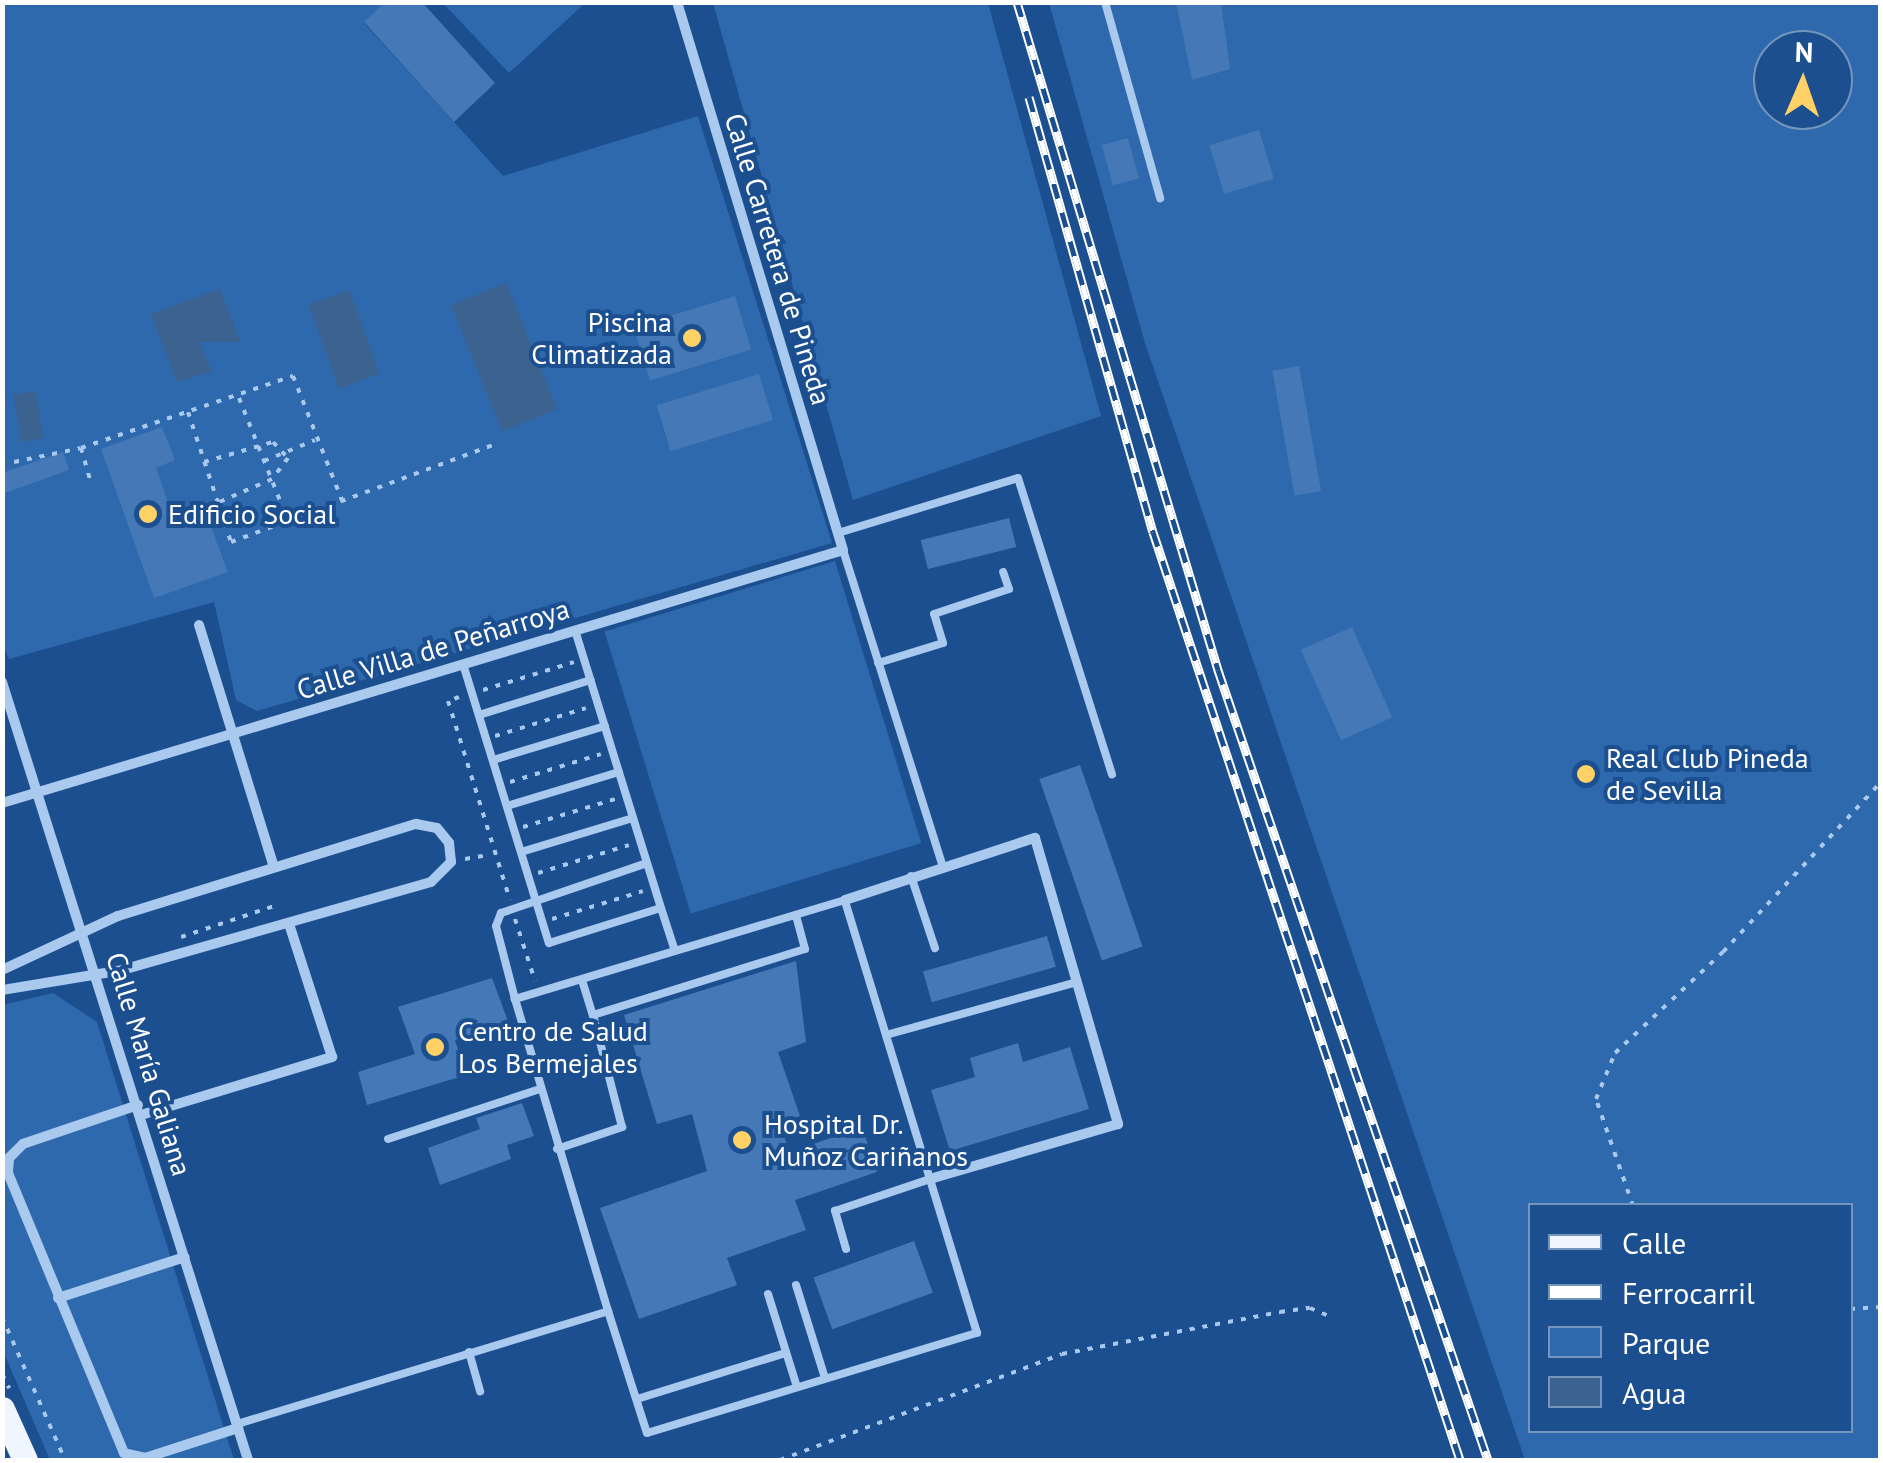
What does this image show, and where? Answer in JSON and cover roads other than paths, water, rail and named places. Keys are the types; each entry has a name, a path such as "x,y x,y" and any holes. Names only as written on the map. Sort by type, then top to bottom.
{"main road":[{"path":"2,1409 25,1460"}],"street":[{"name":"Calle Carretera de Pineda","path":"676,2 842,550"},
{"name":"Calle Villa de Peñarroya","path":"2,802 842,550"},
{"path":"199,625 274,867"},
{"name":"Calle María Galiana","path":"2,682 248,1460"},
{"path":"2,970 84,932 274,867 416,824 437,828 451,862 431,882 289,924 98,976 2,990"},
{"path":"845,900 942,864 1035,838 1118,1124 930,1179"},
{"path":"237,1426 146,1458 124,1453 8,1174 10,1158 24,1144 332,1056 289,924"},
{"path":"58,1298 185,1257"}],"lane":[{"path":"1105,2 1160,198"},
{"path":"837,531 1018,478 1112,774"},
{"path":"842,550 942,864"},
{"path":"878,663 943,643 934,614 1009,590 1004,572"},
{"path":"576,630 675,951"},
{"path":"463,664 549,943 662,908"},
{"path":"478,715 591,680"},
{"path":"492,760 605,726"},
{"path":"507,806 619,772"},
{"path":"521,852 634,818"},
{"path":"515,1000 845,900 976,1333 647,1433 557,1148 515,1000 496,926 501,913 535,898 648,863"},
{"path":"911,876 935,948"},
{"path":"592,1016 805,949 796,915"},
{"path":"557,1148 622,1127 582,980"},
{"path":"886,1034 1077,982"},
{"path":"388,1139 540,1089"},
{"path":"846,1249 834,1212 930,1179"},
{"path":"796,1284 825,1378"},
{"path":"768,1294 797,1387"},
{"path":"237,1426 608,1311"},
{"path":"469,1352 480,1390"},
{"path":"636,1399 786,1353"}],"water":[{"path":"506,283 557,409 502,431 451,305"},
{"path":"220,289 240,342 198,342 212,371 177,382 151,314"},
{"path":"349,290 379,374 339,388 309,305"},
{"path":"35,391 43,438 22,442 13,395"}],"railway":[{"path":"1017,2 1218,670 1488,1460"},
{"path":"1029,97 1153,532 1460,1460"}],"place":[{"name":"Piscina Climatizada","path":"692,338"},
{"name":"Edificio Social","path":"148,514"},
{"name":"Real Club Pineda de Sevilla","path":"1586,774"},
{"name":"Centro de Salud Los Bermejales","path":"435,1047"},
{"name":"Hospital Dr. Muñoz Cariñanos","path":"742,1140"}]}
